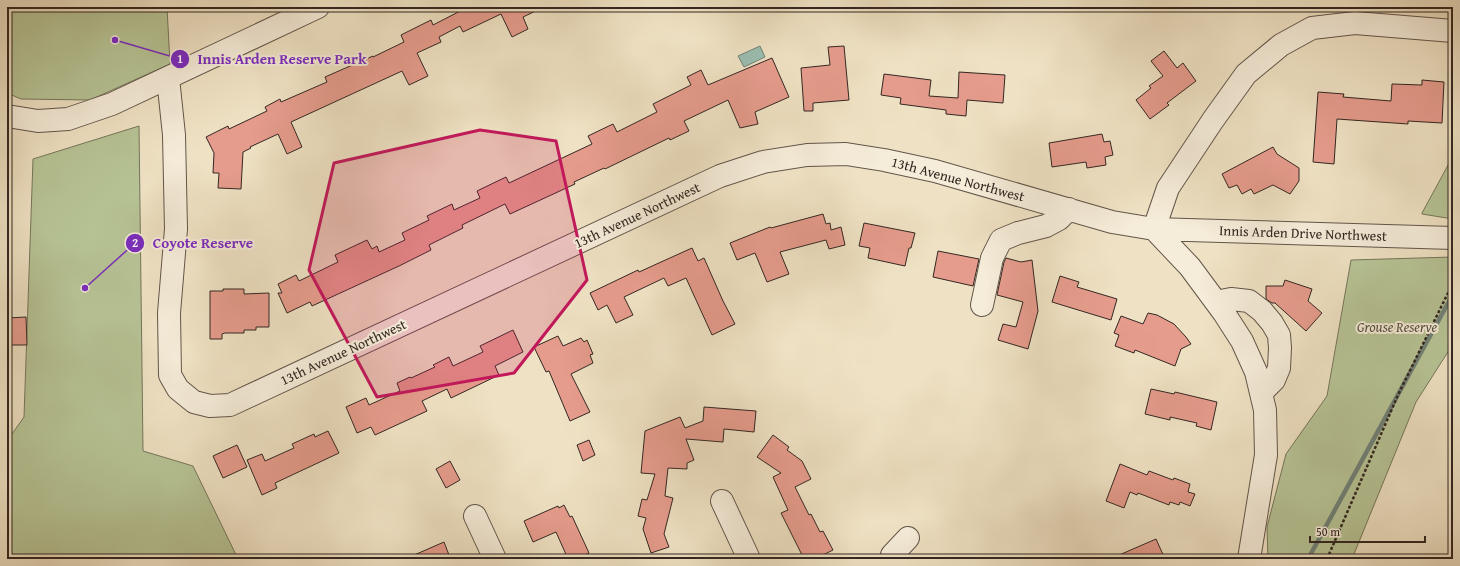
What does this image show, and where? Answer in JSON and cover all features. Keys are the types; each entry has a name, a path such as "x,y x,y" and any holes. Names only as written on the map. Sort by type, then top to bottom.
{"street":[{"path":"7,116 38,121 68,119 112,104 318,7"},
{"path":"1249,559 1266,455 1266,410 1256,372 1242,341 1190,267 1154,229 1168,188 1213,120 1246,74 1281,45 1312,28 1356,23 1453,31"},
{"name":"13th Avenue Northwest","path":"168,78 174,135 176,229 169,312 170,375 178,389 194,402 210,406 230,405 720,176 763,162 807,155 846,154 884,160 935,171 1112,222 1154,229"},
{"path":"982,305 992,258 1001,240 1018,233 1046,226 1059,218 1068,209"},
{"name":"Innis Arden Drive Northwest","path":"1154,229 1453,238"},
{"path":"1216,302 1231,299 1249,301 1262,311 1272,323 1278,335 1280,348 1279,368 1274,380 1261,393"},
{"path":"722,501 749,559"},
{"path":"475,516 495,559"},
{"path":"892,559 892,555 908,538"}],"path":[{"path":"1327,559 1398,395 1448,293 1453,287"}],"highlighted area":[{"path":"480,130 556,141 587,280 514,373 377,397 309,270 334,163"}],"green space":[{"path":"8,7 167,7 170,64 90,100 21,99 7,93 7,52 11,47"},
{"path":"139,126 143,451 193,466 238,559 7,559 7,441 24,417 33,159"},
{"path":"1453,156 1453,219 1422,214 1422,213"},
{"name":"Grouse Reserve","path":"1453,257 1453,344 1416,402 1352,559 1268,559 1267,527 1286,454 1327,396 1351,260"}],"water":[{"path":"760,46 765,57 744,67 738,56"}],"building":[{"path":"468,7 544,7 523,17 528,29 512,37 501,14 463,32 460,26 439,37 441,42 417,53 428,76 409,85 402,71 291,122 302,147 287,154 278,134 250,147 251,148 243,152 241,189 218,188 219,173 213,173 214,153 206,137 228,126 229,129 267,111 265,107 280,99 281,102 327,82 325,77 404,42 401,35 431,20 433,25"},
{"path":"844,46 849,100 813,103 813,111 804,111 801,68 830,65 828,47"},
{"path":"1164,51 1177,68 1183,63 1196,81 1167,103 1169,105 1150,119 1136,100 1151,88 1149,86 1163,76 1151,61"},
{"path":"772,58 789,97 755,112 758,124 740,128 728,100 684,121 689,131 670,140 669,138 605,169 604,168 574,182 575,184 510,214 505,204 462,225 463,228 429,245 431,250 399,266 312,306 310,302 287,313 278,293 282,293 278,284 296,275 299,281 338,262 335,255 367,240 372,249 377,246 379,252 405,240 402,233 429,220 427,216 452,204 454,210 480,198 477,191 506,177 509,183 592,144 588,136 613,124 617,132 657,112 653,104 691,85 687,77 701,70 708,85"},
{"path":"959,72 1005,75 1003,103 967,100 966,116 946,114 946,110 900,104 901,98 881,95 884,74 931,80 929,96 958,98"},
{"path":"1422,80 1444,82 1442,123 1408,121 1408,124 1337,119 1334,164 1313,162 1318,92 1344,94 1343,97 1391,101 1392,84 1422,85"},
{"path":"1102,134 1104,142 1110,141 1113,155 1105,157 1106,165 1087,168 1086,162 1052,167 1049,143"},
{"path":"1273,147 1277,154 1299,168 1299,181 1290,194 1273,185 1254,194 1251,189 1242,194 1237,185 1229,188 1222,174"},
{"path":"823,214 826,224 830,223 831,230 841,227 845,245 829,249 826,240 780,252 789,274 767,282 755,253 737,260 730,243 770,227 771,228"},
{"path":"864,223 915,233 911,248 909,248 905,266 868,258 870,248 859,246"},
{"path":"692,248 698,261 704,258 735,324 712,335 686,278 668,286 664,278 624,297 633,315 616,323 607,305 598,310 590,293 638,270 639,272"},
{"path":"938,251 979,259 973,286 933,277"},
{"path":"1006,258 1021,262 1032,260 1038,311 1028,349 998,340 1003,324 1016,327 1023,302 997,295"},
{"path":"1060,276 1079,282 1077,287 1117,299 1111,320 1052,302"},
{"path":"1285,280 1312,289 1308,301 1322,313 1306,331 1275,303 1272,303 1266,299 1266,286 1283,286"},
{"path":"223,289 244,289 244,294 269,293 269,327 256,327 256,330 244,330 244,333 225,333 222,334 222,339 210,339 210,291 223,291"},
{"path":"1148,313 1157,315 1174,324 1191,344 1181,349 1175,366 1135,350 1134,353 1115,346 1119,335 1114,333 1121,316 1143,324"},
{"path":"26,317 27,345 7,345 7,318"},
{"path":"513,330 523,352 495,366 499,375 451,398 447,389 422,401 427,411 375,435 371,427 357,433 346,407 366,398 369,405 400,391 397,383 435,367 433,365 449,357 453,366 483,352 480,346"},
{"path":"558,336 563,346 581,338 584,342 587,340 593,354 590,355 593,363 571,374 590,412 570,421 549,371 546,372 534,347"},
{"path":"1151,389 1174,394 1175,392 1217,402 1211,430 1196,426 1197,423 1170,417 1170,420 1145,414"},
{"path":"704,407 756,411 754,432 724,429 723,442 686,439 694,460 687,463 687,469 668,468 665,496 673,498 664,534 669,547 651,553 643,529 646,518 638,516 642,499 647,500 655,474 641,473 645,431 680,417 685,428 703,421"},
{"path":"328,431 339,453 275,483 277,488 262,495 247,460 262,454 265,461 294,448 292,444 314,434 315,437"},
{"path":"773,435 789,447 787,450 802,461 811,479 795,487 809,515 811,514 820,532 823,531 833,550 815,559 804,559 781,513 788,510 773,477 781,473 757,457"},
{"path":"589,440 595,455 583,461 577,445"},
{"path":"237,445 247,467 223,478 213,456"},
{"path":"450,461 460,480 446,488 436,469"},
{"path":"1120,464 1147,475 1149,471 1173,480 1174,478 1190,484 1188,492 1195,494 1190,506 1180,502 1179,505 1170,502 1169,505 1138,493 1137,495 1130,492 1124,508 1106,501"},
{"path":"564,505 570,517 572,516 589,553 577,559 568,559 556,532 533,542 524,521 558,506 559,508"},
{"path":"1156,539 1165,559 1110,559"},
{"path":"444,542 449,555 441,559 405,559"}],"waterway":[{"path":"1308,559 1453,294"}],"place":[{"name":"Innis Arden Reserve Park","path":"115,40"},
{"name":"Coyote Reserve","path":"85,288"}]}
